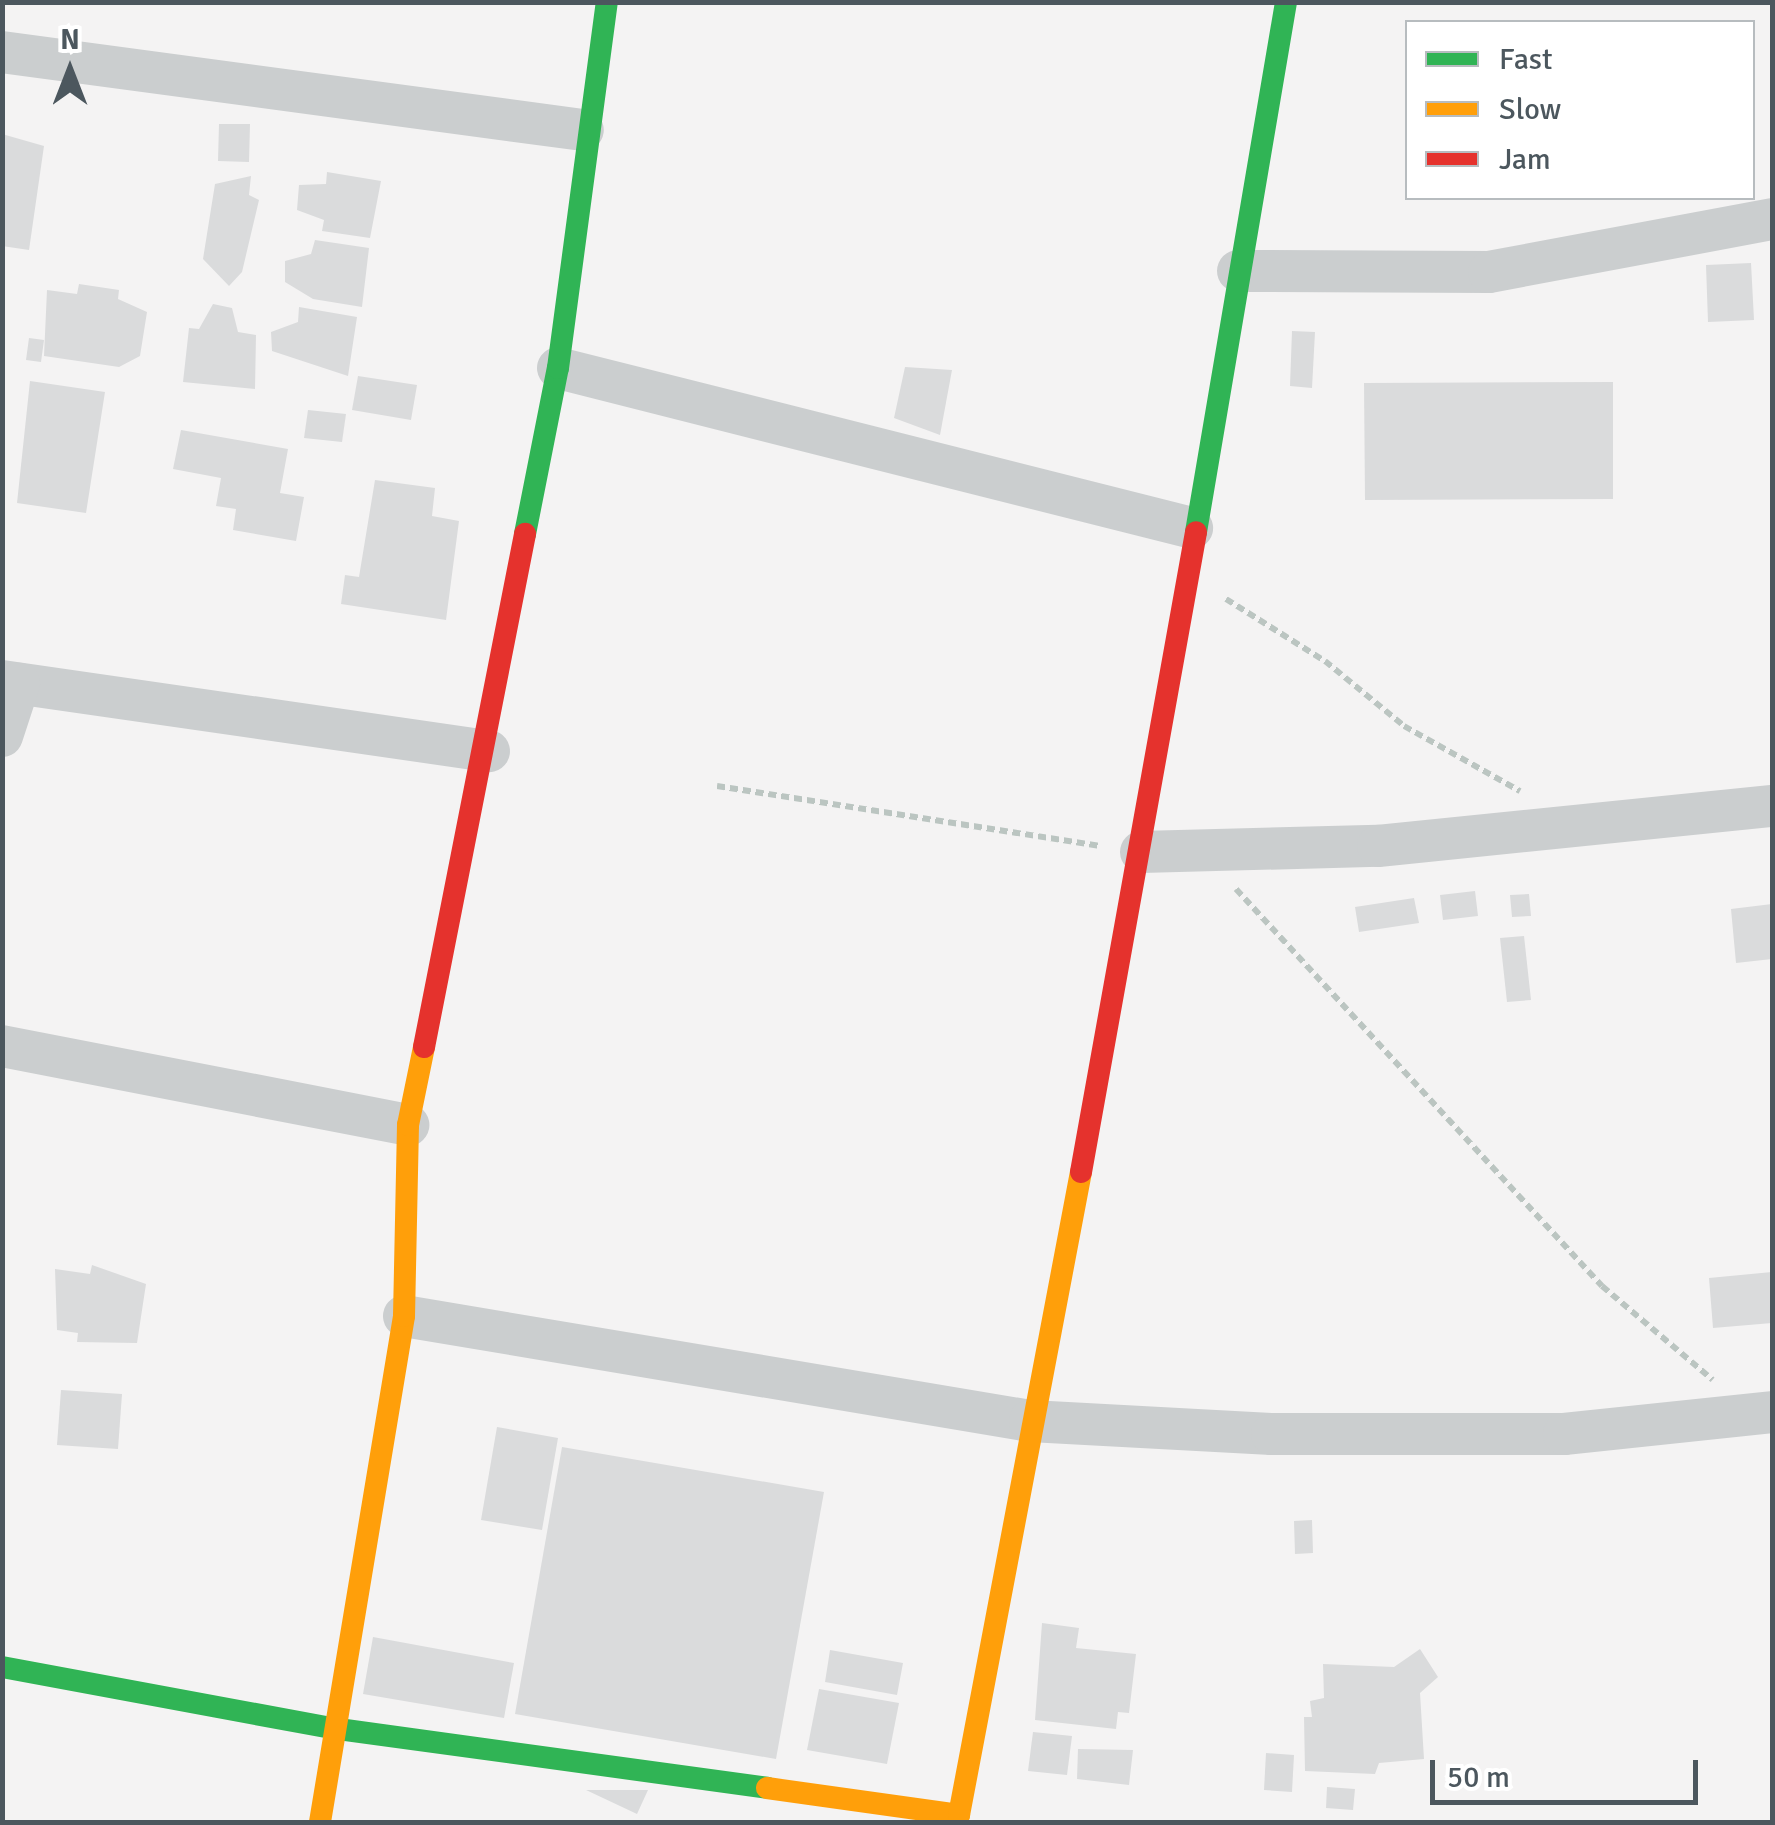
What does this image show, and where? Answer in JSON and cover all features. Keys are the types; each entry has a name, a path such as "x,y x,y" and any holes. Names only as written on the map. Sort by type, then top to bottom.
{"street":[{"path":"321,1821 331,1728 404,1316 408,1125 489,751 558,368 583,130 607,2"},
{"path":"2,1667 331,1728 958,1819 1030,1420 1141,852 1192,528 1286,2"},
{"path":"2,52 583,130"},
{"path":"1238,271 1489,272 1772,220"},
{"path":"558,368 1192,528"},
{"path":"2,736 11,682 489,751"},
{"path":"1141,852 1378,846 1772,806"},
{"path":"2,1046 408,1125"},
{"path":"404,1316 1030,1420 1272,1434 1564,1434 1761,1413"}],"path":[{"path":"1184,580 1282,631 1404,726 1593,826"},
{"path":"717,786 1141,852"},
{"path":"1194,850 1270,918 1437,1114 1602,1286 1761,1413"}],"building":[{"path":"219,124 250,124 249,162 218,161"},
{"path":"2,134 44,146 29,250 2,246"},
{"path":"327,172 381,181 370,238 322,231 324,220 297,210 299,185 326,184"},
{"path":"251,176 249,195 259,200 242,272 229,286 203,259 215,184"},
{"path":"315,240 369,248 362,307 313,299 285,282 285,261 311,254"},
{"path":"1751,263 1754,320 1708,322 1706,265"},
{"path":"79,284 119,290 118,299 147,312 140,356 119,367 44,356 47,290 77,294"},
{"path":"213,304 232,308 238,332 256,335 255,389 183,382 189,328 199,329"},
{"path":"299,307 357,317 348,376 272,351 271,332 298,322"},
{"path":"1292,331 1315,332 1312,388 1290,386"},
{"path":"29,338 44,340 41,362 26,360"},
{"path":"905,367 952,370 940,435 894,418"},
{"path":"358,376 417,385 411,420 352,410"},
{"path":"30,381 105,392 86,513 17,503"},
{"path":"1613,382 1613,499 1365,500 1364,383"},
{"path":"308,410 346,414 342,442 304,438"},
{"path":"181,430 288,449 280,493 304,497 296,541 233,530 236,509 216,506 221,478 173,469"},
{"path":"375,480 435,488 432,516 459,521 446,620 341,604 345,575 359,577"},
{"path":"1475,891 1478,916 1443,920 1440,895"},
{"path":"1529,894 1531,916 1512,917 1510,895"},
{"path":"1414,898 1419,923 1359,932 1355,907"},
{"path":"1772,904 1772,959 1736,963 1731,909"},
{"path":"1524,936 1531,1000 1507,1002 1500,938"},
{"path":"92,1265 146,1284 137,1343 77,1342 78,1333 57,1330 55,1269 90,1274"},
{"path":"1772,1272 1772,1323 1713,1328 1709,1278"},
{"path":"61,1390 122,1394 118,1449 57,1445"},
{"path":"497,1427 558,1438 542,1530 481,1520"},
{"path":"562,1447 824,1492 776,1759 515,1714"},
{"path":"1312,1520 1313,1553 1295,1554 1294,1521"},
{"path":"1042,1623 1079,1628 1076,1648 1136,1654 1129,1713 1118,1712 1116,1729 1035,1720"},
{"path":"373,1637 514,1663 504,1718 363,1694"},
{"path":"1420,1649 1438,1677 1420,1693 1424,1759 1379,1763 1375,1774 1305,1771 1304,1717 1312,1717 1310,1701 1324,1698 1323,1664 1394,1667"},
{"path":"830,1650 903,1663 897,1695 825,1682"},
{"path":"819,1689 899,1703 887,1764 807,1750"},
{"path":"1033,1732 1072,1736 1067,1775 1028,1771"},
{"path":"1078,1749 1133,1750 1129,1785 1077,1779"},
{"path":"1266,1753 1294,1755 1292,1792 1264,1790"},
{"path":"1327,1787 1355,1789 1353,1810 1326,1808"},
{"path":"586,1790 648,1790 637,1814"}],"traffic: fast":[{"path":"525,534 558,368 607,2"},
{"path":"1196,532 1286,2"},
{"path":"2,1667 331,1728 767,1788"}],"traffic: slow":[{"path":"320,1822 404,1316 408,1125 424,1047"},
{"path":"767,1788 959,1815 1081,1172"}],"traffic: jam":[{"path":"1081,1172 1196,532"},
{"path":"424,1047 525,534"}]}
